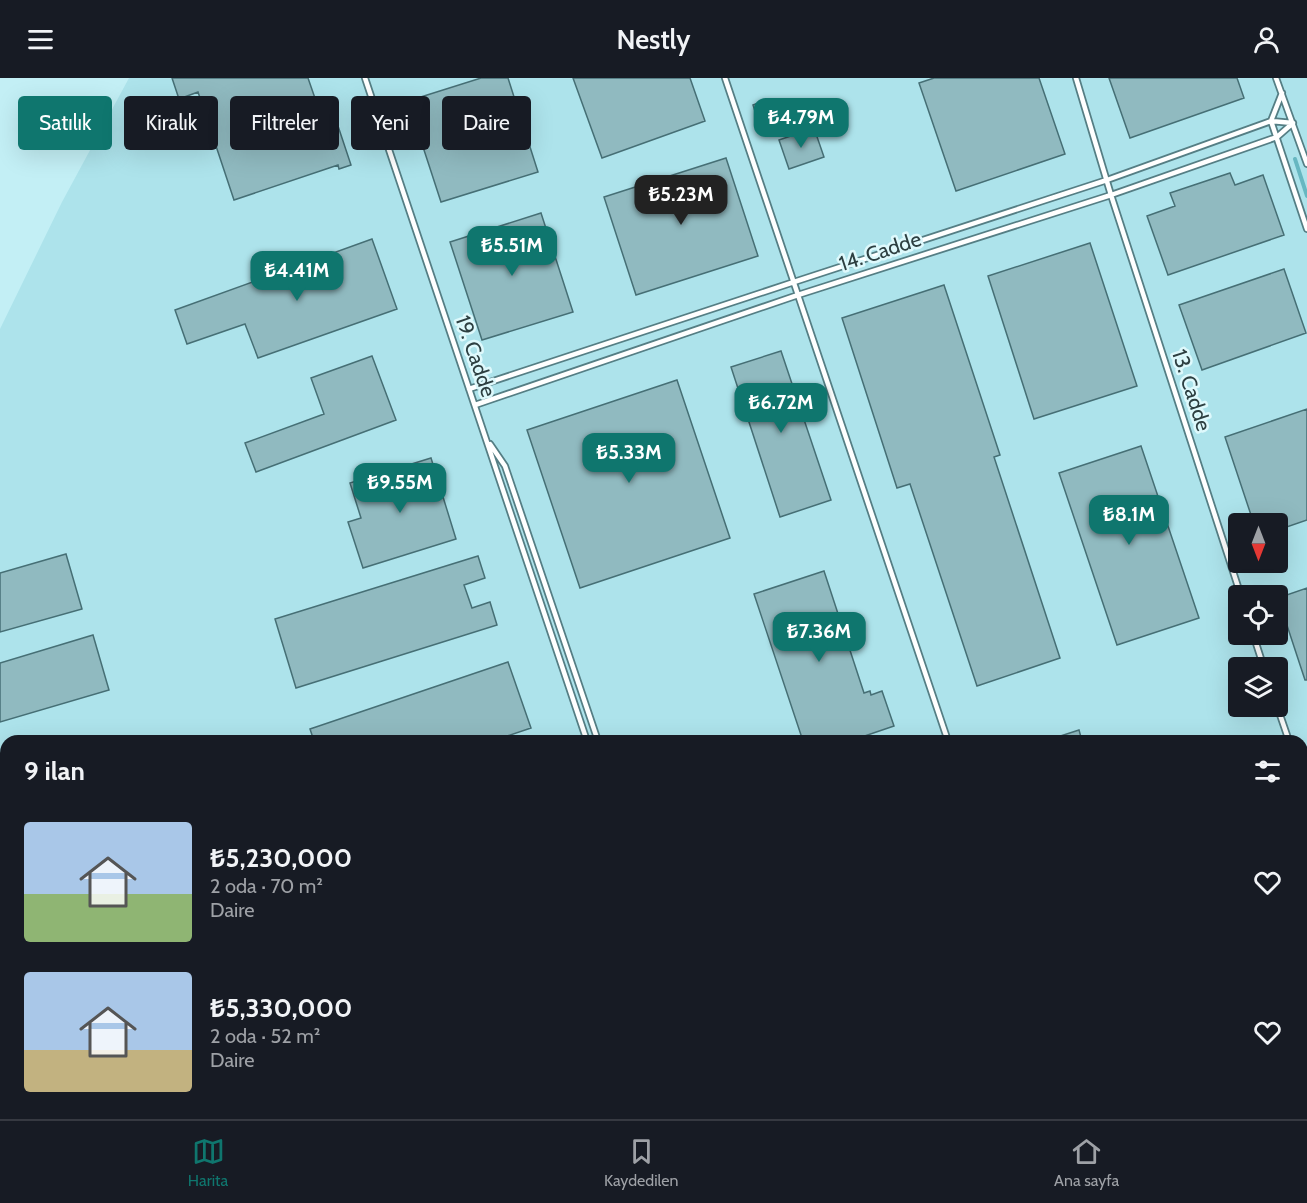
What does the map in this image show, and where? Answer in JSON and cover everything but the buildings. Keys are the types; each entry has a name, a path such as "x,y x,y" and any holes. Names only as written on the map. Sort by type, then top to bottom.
{"lane":[{"name":"19. Cadde","path":"365,78 585,735"},
{"path":"726,78 946,735"},
{"name":"13. Cadde","path":"1076,78 1111,195 1237,585"},
{"path":"1276,78 1307,164"},
{"path":"1282,93 1271,121 1307,229"},
{"path":"470,389 1107,180 1271,121 1293,123"},
{"name":"14. Cadde","path":"475,405 798,295 1111,195 1277,137 1293,123"},
{"name":"19. Cadde","path":"487,440 505,466 596,735"},
{"path":"1281,717 1287,735"}],"shaded area":[{"path":"129,78 1307,78 1307,735 0,735 0,329 90,150 112,150 112,109"}],"waterway":[{"path":"1295,159 1307,196"}]}
